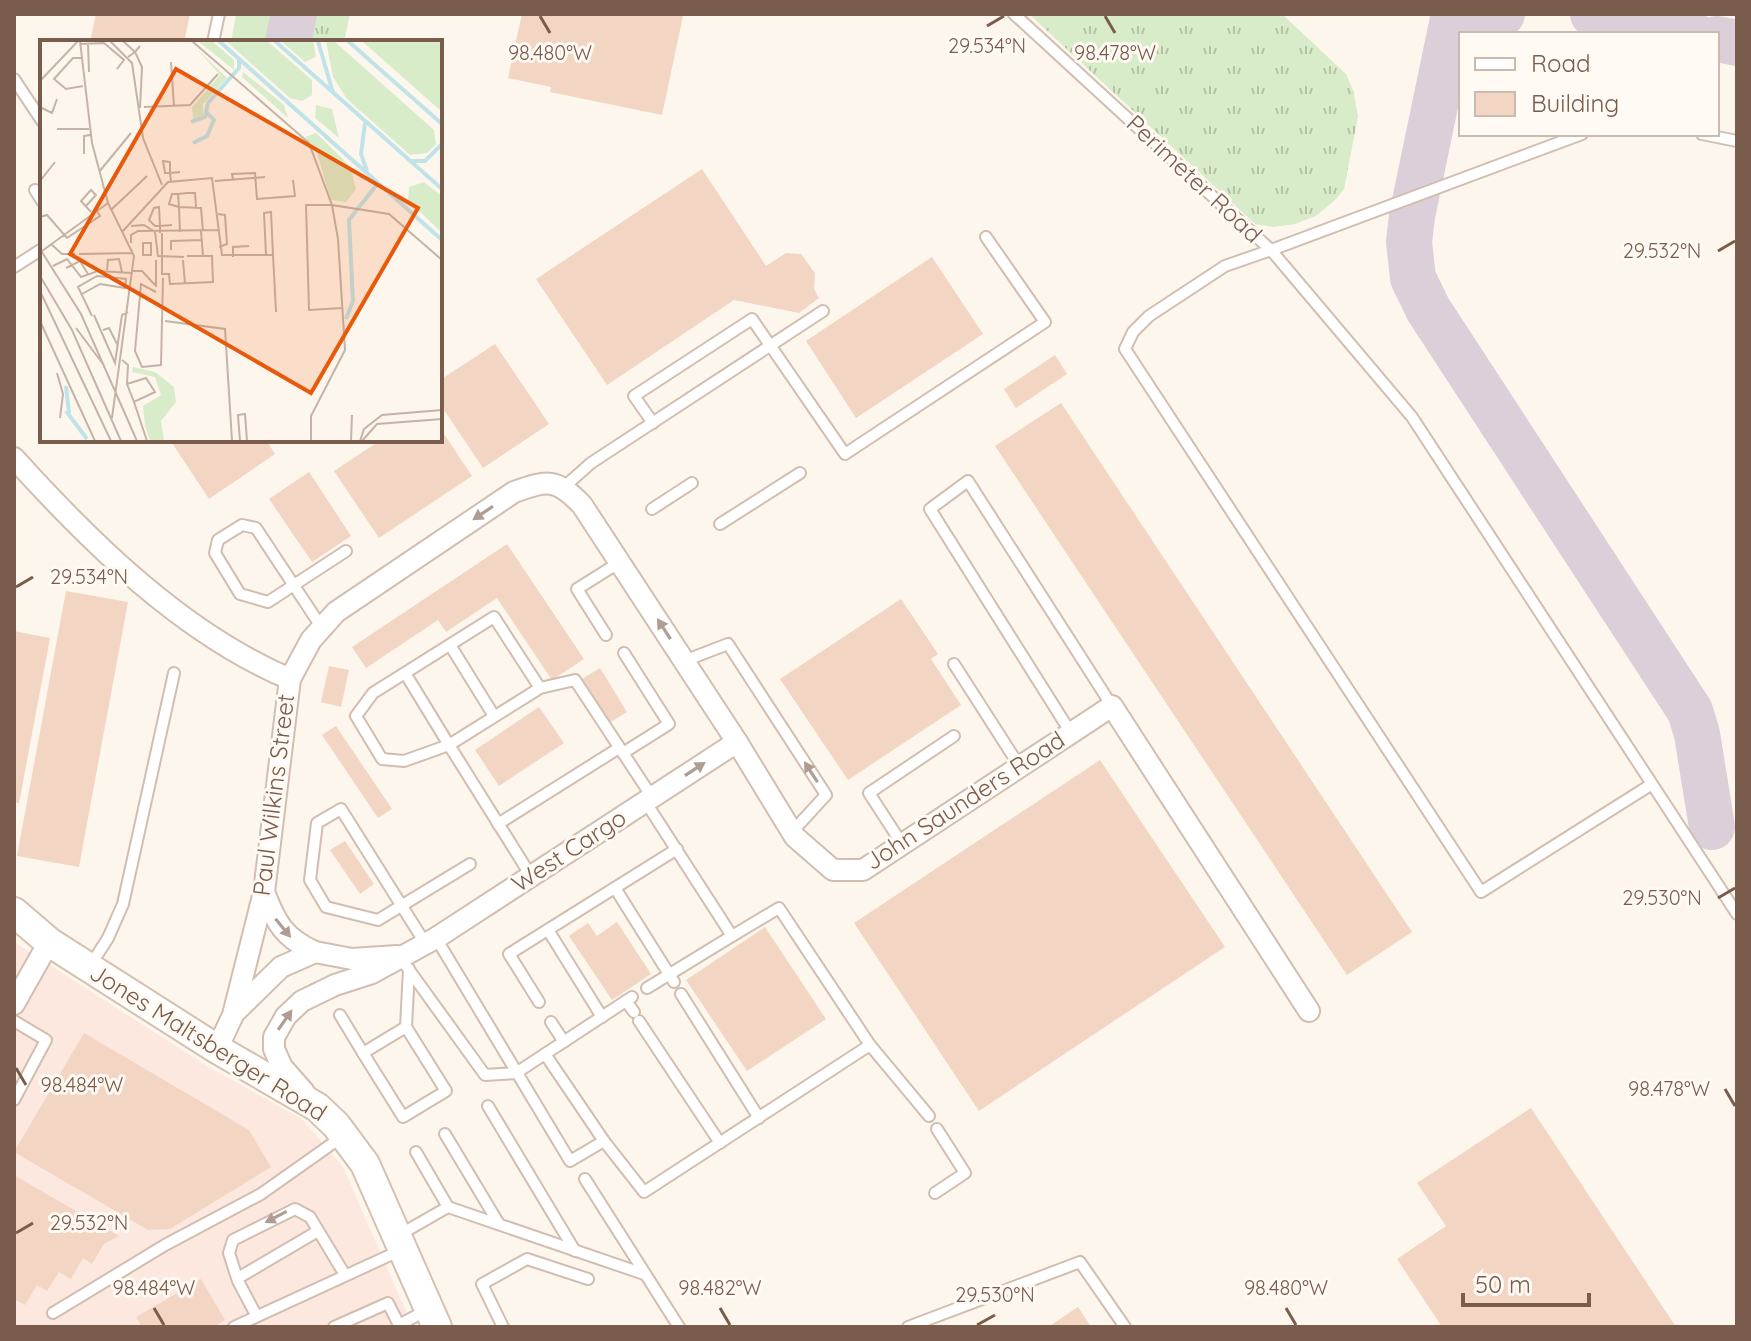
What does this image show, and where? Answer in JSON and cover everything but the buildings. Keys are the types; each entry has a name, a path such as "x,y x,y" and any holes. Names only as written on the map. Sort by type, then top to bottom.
{"street":[{"path":"14,458 108,553 194,626 251,662 290,679"},
{"name":"Paul Wilkins Street","path":"217,1049 233,1015 264,892 290,679 311,640 336,612 514,492 540,482 558,485"},
{"name":"John Saunders Road","path":"558,485 582,505 792,832 833,870 863,870 1112,706"},
{"path":"1112,706 1309,1011"},
{"name":"West Cargo","path":"317,1107 282,1067 274,1049 274,1037 286,1016 317,992 404,963 431,940 737,742"},
{"name":"West Cargo","path":"264,892 284,932 298,944 315,952 352,959 404,963"},
{"name":"Jones Maltsberger Road","path":"14,912 49,942 89,968 217,1049 317,1107 345,1135 365,1164 433,1318"},
{"path":"14,1004 49,942"},
{"path":"233,1015 281,967 315,952"}],"lane":[{"path":"213,40 219,14"},
{"name":"Perimeter Road","path":"1014,14 1271,250 1577,136"},
{"path":"14,79 40,118"},
{"path":"1712,136 1737,141"},
{"path":"35,190 40,198"},
{"path":"653,423 634,396 752,319 845,454 1045,322 986,237"},
{"path":"14,267 40,250"},
{"path":"1652,784 1481,892 1125,349 1133,332 1162,308 1225,266 1271,250 1412,417 1652,784 1737,914"},
{"path":"558,485 823,311"},
{"path":"720,524 800,473"},
{"path":"1071,733 930,509 968,481 1112,706"},
{"path":"652,509 692,483"},
{"path":"322,628 293,585 256,528 242,525 218,540 215,553 240,594 268,602 293,585 346,551"},
{"path":"606,635 577,589 620,562"},
{"path":"540,688 494,617 373,693 356,716 382,759 404,761 449,745 540,688 575,680 732,936"},
{"path":"684,661 728,644 826,795 792,832"},
{"path":"450,645 494,716"},
{"path":"498,824 669,724 624,653"},
{"path":"954,664 1020,767"},
{"path":"89,968 108,938 123,904 174,673"},
{"path":"405,673 531,876"},
{"path":"902,844 869,793 954,736"},
{"path":"470,864 402,906 378,920 326,907 310,880 317,823 341,809 402,906 431,940 570,1161 604,1141"},
{"path":"539,1002 509,954 677,849"},
{"path":"615,888 672,978"},
{"path":"647,988 672,978 779,908 870,1045 929,1116"},
{"path":"548,930 602,1017"},
{"path":"404,963 485,1075 516,1073 629,999 636,1017 720,1143"},
{"path":"340,1015 403,1117 446,1091 406,1027 404,963"},
{"path":"681,994 759,1118"},
{"path":"14,1021 46,1040 14,1100"},
{"path":"551,1022 564,1042"},
{"path":"363,1053 406,1027"},
{"path":"545,1054 604,1141 644,1192 870,1045"},
{"path":"488,1106 575,1251"},
{"path":"935,1193 965,1173 937,1129"},
{"path":"445,1134 499,1224"},
{"path":"53,1313 165,1245 261,1194 345,1135"},
{"path":"416,1152 448,1207 644,1274"},
{"path":"585,1179 679,1327"},
{"path":"234,1327 345,1275 400,1242 448,1207"},
{"path":"256,1315 229,1253 233,1240 285,1211 295,1209 310,1217 345,1275"},
{"path":"238,1278 318,1231"},
{"path":"503,1327 482,1284 527,1259 588,1279"},
{"path":"908,1327 1080,1262 1125,1327"},
{"path":"334,1327 388,1303 399,1326 433,1318"}],"shaded area":[{"path":"14,942 207,1066 302,1119 343,1167 413,1327 14,1327"}],"green space":[{"path":"236,14 278,14 272,40 231,40"},
{"path":"308,14 350,14 344,40 302,40"},
{"path":"1029,14 1282,14 1346,74 1353,90 1358,116 1344,189 1316,216 1295,224 1273,227 1255,224"}],"taxiway":[{"path":"288,40 294,14"},
{"path":"1454,14 1412,216 1409,242 1413,278 1428,309 1690,711 1697,734 1712,827"},
{"path":"1475,32 1502,14"},
{"path":"1593,14 1682,32"},
{"path":"1719,39 1737,43"}]}
